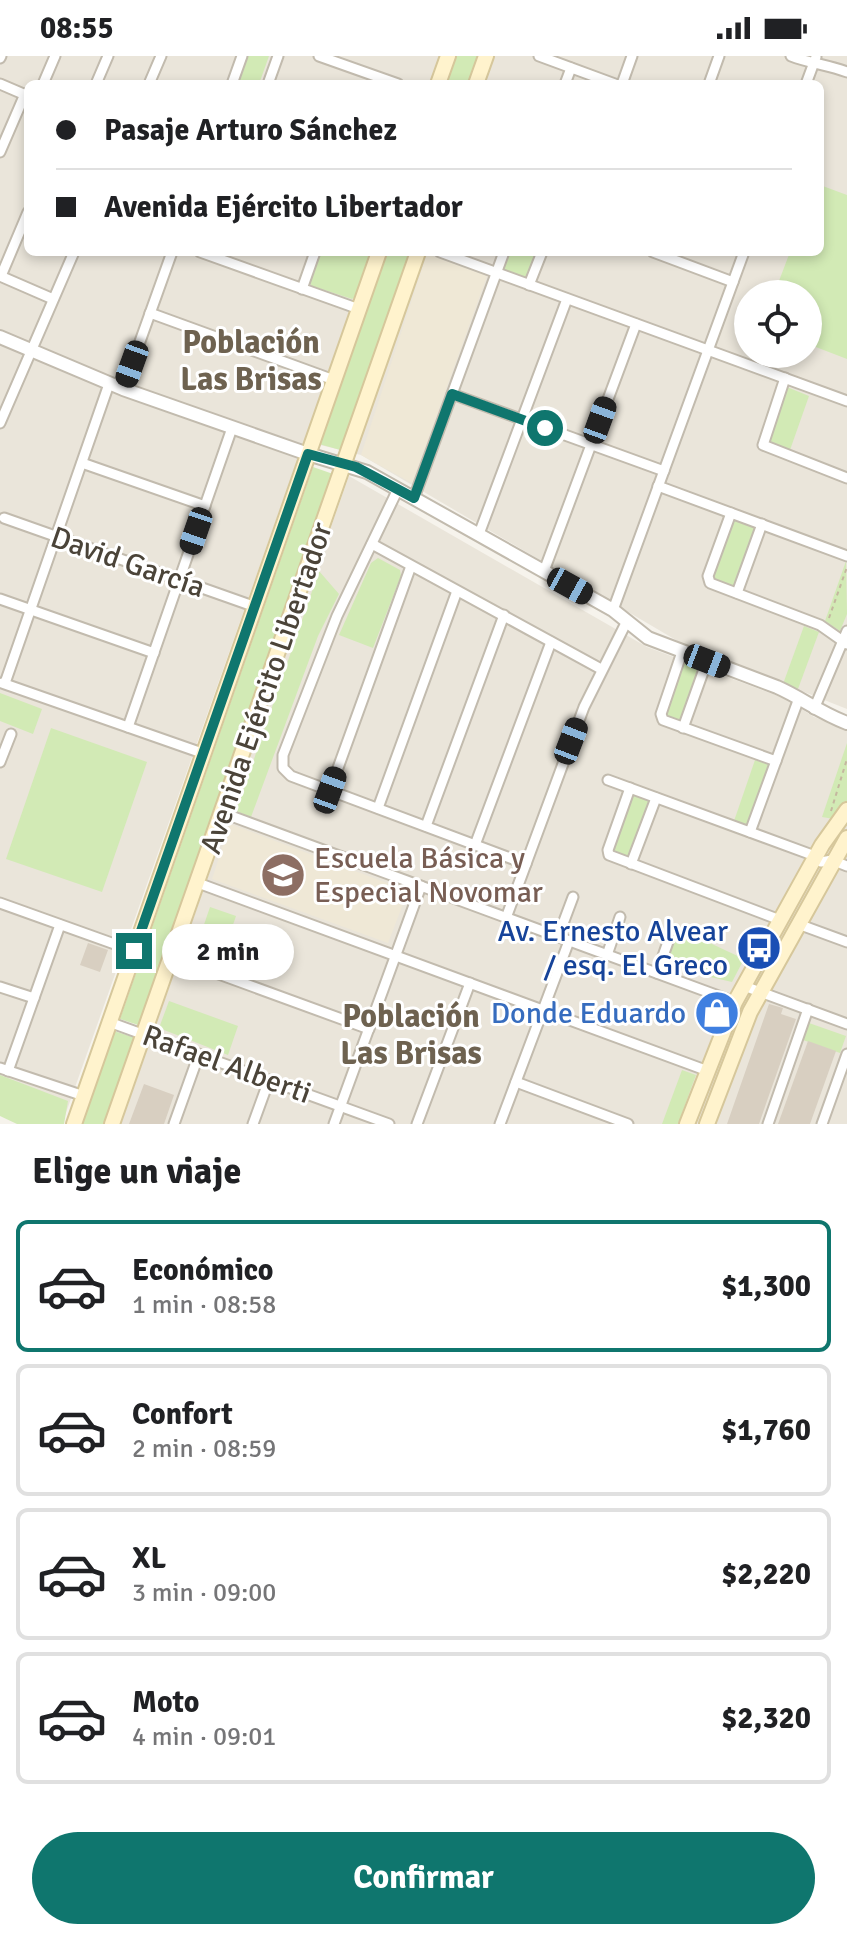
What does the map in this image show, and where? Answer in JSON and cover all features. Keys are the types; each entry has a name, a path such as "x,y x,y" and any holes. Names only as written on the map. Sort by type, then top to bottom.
{"main road":[{"path":"439,80 448,56"},
{"path":"477,80 486,56"},
{"name":"Avenida Ejército Libertador","path":"74,1124 378,256"},
{"name":"Avenida Ejército Libertador","path":"112,1124 417,256"},
{"path":"687,1124 735,1002 815,856 847,810"},
{"path":"707,1124 760,991 798,924 840,863 847,838"}],"street":[{"path":"45,80 55,56"},
{"path":"98,80 108,56"},
{"path":"151,80 161,56"},
{"path":"233,80 242,56"},
{"path":"269,80 278,56"},
{"path":"319,56 387,80"},
{"path":"539,56 601,80"},
{"path":"623,80 632,56"},
{"path":"710,80 719,56"},
{"path":"791,56 815,59 847,72"},
{"path":"807,80 815,59"},
{"path":"566,80 571,68"},
{"path":"0,84 24,94"},
{"path":"0,152 24,101"},
{"path":"24,221 0,276 53,299"},
{"path":"0,423 4,404 72,256"},
{"path":"123,389 171,256"},
{"path":"211,256 359,309"},
{"path":"302,289 314,256"},
{"path":"451,256 847,401"},
{"path":"414,498 502,256"},
{"path":"529,285 540,256"},
{"path":"664,256 733,282"},
{"path":"613,610 743,256"},
{"path":"479,534 567,299"},
{"path":"150,313 334,380"},
{"path":"544,571 636,324"},
{"path":"0,337 109,384 367,472 613,610 648,638 799,698 814,709 847,723"},
{"path":"785,378 763,445 847,478"},
{"path":"109,384 2,683 202,753"},
{"path":"452,394 664,471"},
{"path":"128,727 232,428"},
{"path":"82,463 205,506"},
{"path":"658,486 847,556"},
{"path":"398,489 327,640 283,755 283,768 291,776 526,864"},
{"path":"731,513 708,581 826,627 846,639 814,709"},
{"name":"David García","path":"4,518 253,606"},
{"path":"737,593 762,524"},
{"path":"372,544 601,669"},
{"path":"330,790 411,566"},
{"path":"378,808 457,591"},
{"path":"0,599 154,653"},
{"path":"426,826 504,615"},
{"path":"506,918 578,723 601,669 627,621"},
{"path":"475,845 551,642"},
{"path":"682,652 662,719 776,761"},
{"path":"683,728 707,661"},
{"path":"750,832 799,698"},
{"path":"1,755 11,734"},
{"path":"608,780 815,856 821,862 840,863"},
{"path":"630,788 607,853 780,920"},
{"path":"631,864 656,798"},
{"path":"223,813 735,1002"},
{"path":"198,883 708,1071"},
{"path":"334,1124 421,886"},
{"path":"500,1124 543,1010 573,897"},
{"path":"0,903 134,951"},
{"path":"607,955 620,917"},
{"path":"798,924 847,942"},
{"path":"60,925 4,1070 84,1096"},
{"path":"657,973 669,939"},
{"path":"172,957 369,1029"},
{"path":"417,1124 470,983"},
{"path":"744,986 847,1024"},
{"path":"0,987 34,998"},
{"path":"768,1124 808,1009"},
{"name":"Rafael Alberti","path":"109,1022 389,1124"},
{"path":"174,1124 199,1054"},
{"path":"822,1124 847,1054"},
{"path":"253,1124 269,1080"},
{"path":"516,1082 628,1124"}],"path":[{"path":"826,627 847,566"},
{"path":"829,833 832,809 847,759"}],"shaded area":[{"path":"0,56 847,56 847,709 681,643 361,455 304,441 62,1124 0,1114"},
{"path":"426,256 487,276 412,483 361,455"},
{"path":"349,476 647,647 786,699 814,717 847,729 847,1124 121,1124"},
{"name":"Escuela Básica y Especial Novomar","path":"230,824 408,891 388,943 212,879"}],"green space":[{"path":"248,56 269,56 260,80 239,80"},
{"path":"454,56 482,56 473,80 445,80"},
{"path":"824,186 847,195 847,359 822,349 822,280 779,280 788,256 824,256"},
{"path":"317,256 370,256 352,299 312,286 308,281"},
{"path":"385,256 412,256 344,451 319,444"},
{"path":"507,256 536,256 529,276 502,269"},
{"path":"787,387 809,396 790,450 767,440"},
{"path":"313,467 336,475 141,1026 120,1019"},
{"path":"734,518 755,527 734,586 711,578"},
{"path":"378,558 400,570 401,576 373,648 339,635 371,563"},
{"path":"846,561 847,614 840,631 825,621"},
{"path":"319,571 339,594 318,636 251,817 236,811"},
{"path":"804,626 819,632 798,689 783,684"},
{"path":"685,661 700,668 681,721 666,716"},
{"path":"0,693 42,709 33,734 0,721"},
{"path":"51,728 147,762 102,892 6,859"},
{"path":"847,743 847,805 834,819 822,817"},
{"path":"755,760 770,765 748,826 734,821"},
{"path":"634,794 652,801 631,856 626,858 613,852"},
{"path":"210,907 236,916 221,960 195,951"},
{"path":"678,928 744,959 732,982 663,966"},
{"path":"169,1001 238,1026 228,1055 159,1028"},
{"path":"809,1023 846,1036 840,1053 803,1040"},
{"path":"114,1031 136,1038 103,1124 81,1124"},
{"path":"682,1070 696,1075 678,1124 662,1124"},
{"path":"0,1075 68,1101 64,1124 17,1124 0,1116"}],"building":[{"path":"88,943 108,950 100,972 80,965"},
{"path":"769,1004 783,1008 781,1014 796,1019 759,1124 727,1124"},
{"path":"808,1041 836,1051 810,1124 778,1124"},
{"path":"144,1084 174,1095 164,1124 129,1124"}],"place":[{"name":"Escuela Básica y Especial Novomar","path":"283,875"},
{"name":"Av. Ernesto Alvear / esq. El Greco","path":"759,948"},
{"name":"Donde Eduardo","path":"717,1013"}],"district":[{"name":"Población Las Brisas","path":"251,360"},
{"name":"Población Las Brisas","path":"411,1034"}],"route":[{"path":"134,951 308,454 356,467 414,498 452,394 545,428"}]}
